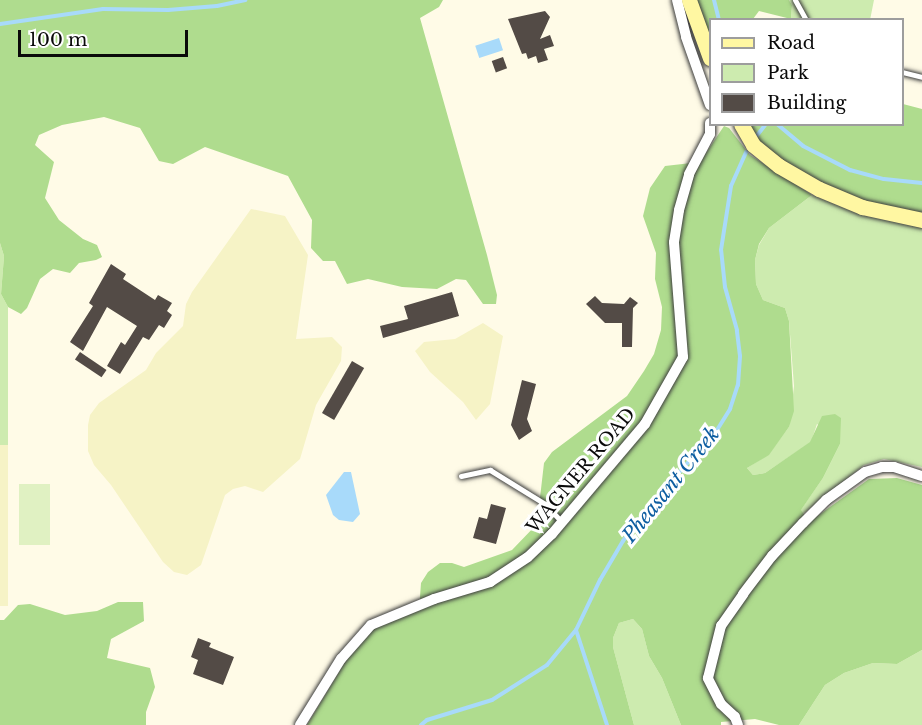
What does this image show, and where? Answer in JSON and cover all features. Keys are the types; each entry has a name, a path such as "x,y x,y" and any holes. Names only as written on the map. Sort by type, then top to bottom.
{"street":[{"path":"677,0 686,37 709,100"},
{"path":"689,0 709,53"},
{"name":"WAGNER ROAD","path":"300,725 340,659 371,625 434,599 490,582 528,557 645,424 683,357 674,242 679,210 689,174 710,134 711,126"},
{"path":"742,126 753,145 779,166 819,189 862,207 922,220"},
{"path":"738,725 735,717 721,704 708,678 721,626 743,594 772,556 826,500 865,472 882,467 894,467 922,476"}],"lane":[{"path":"795,0 805,18"},
{"path":"904,72 922,76"},
{"path":"461,476 490,470 545,504 561,521"}],"shaded area":[{"path":"251,209 285,216 308,255 296,339 332,337 342,347 341,361 316,405 300,459 263,492 245,486 233,489 225,495 201,565 187,575 174,572 163,562 111,485 94,465 88,451 88,425 90,415 99,403 146,370 156,353 183,326 186,304 192,292"},
{"path":"483,323 503,336 490,404 476,420 463,402 430,372 415,351 424,342 455,339"},
{"path":"0,445 8,445 8,606 0,606"}],"green space":[{"path":"0,0 443,0 439,7 420,18 487,255 497,295 496,304 483,304 466,280 456,279 437,289 402,287 368,279 347,284 335,261 323,261 311,248 312,220 288,176 205,147 173,164 159,161 140,128 104,117 62,125 39,135 35,145 54,162 45,198 59,220 83,239 97,245 102,257 79,263 70,273 53,269 40,279 27,308 21,314 8,307 1,294 4,256 0,243"},
{"path":"697,0 789,0 792,5 791,18 759,11 754,18 709,18 709,36"},
{"path":"789,0 874,0 870,18 791,18 792,5"},
{"path":"904,104 922,109 922,213 863,204 804,175 757,141 747,126 904,126"},
{"path":"724,126 729,128 750,155 812,195 769,228 759,244 755,260 756,284 763,300 785,308 789,321 794,411 789,427 769,455 747,468 753,475 765,473 810,442 822,416 835,414 841,418 840,444 823,478 801,510 809,522 869,479 897,478 922,485 922,650 897,664 873,663 844,673 825,685 799,725 779,725 755,719 721,722 721,725 681,725 662,678 649,656 642,629 633,619 619,623 613,638 613,647 634,725 307,725 345,662 373,628 419,610 421,583 428,572 440,563 452,563 464,567 512,550 537,524 544,463 552,452 627,396 654,354 661,330 662,307 655,279 656,253 643,216 650,188 665,166 700,162"},
{"path":"812,195 862,215 922,227 922,467 884,459 864,465 803,514 800,511 823,478 840,444 817,424 811,442 765,473 753,475 747,468 769,454 789,427 794,386 789,321 785,308 763,300 756,284 755,260 759,245 769,228"},
{"path":"0,243 4,256 1,294 8,307 8,445 0,445"},
{"path":"19,484 50,484 50,545 19,545"},
{"path":"118,602 143,602 144,621 111,639 107,658 150,668 155,687 146,712 146,725 0,725 0,620 4,620 18,605 30,604 65,615 97,611"},
{"path":"633,619 642,629 649,656 662,678 681,725 634,725 613,647 613,638 619,623"},
{"path":"922,650 922,725 799,725 825,685 844,673 873,663 897,664"}],"water":[{"path":"499,38 503,50 479,58 475,46"},
{"path":"344,472 351,472 360,514 353,522 339,520 333,515 326,495"}],"building":[{"path":"545,11 550,17 540,39 550,35 554,46 544,49 548,60 538,63 536,56 528,59 526,53 522,54 508,19"},
{"path":"503,57 507,68 496,72 492,61"},
{"path":"111,264 126,274 123,279 155,300 158,295 172,303 167,311 172,315 164,328 159,325 149,340 143,337 120,374 107,366 121,342 125,345 137,326 107,307 83,351 70,342 93,306 89,303"},
{"path":"452,292 459,316 383,338 380,326 408,319 404,306"},
{"path":"595,296 602,303 624,304 630,297 638,303 633,308 632,347 622,347 622,323 605,323 586,304"},
{"path":"80,352 107,370 101,377 75,359"},
{"path":"352,361 364,368 334,420 322,413"},
{"path":"522,380 536,384 527,419 532,431 519,440 511,425"},
{"path":"491,504 506,508 496,544 473,538 479,517 487,519"},
{"path":"198,638 211,643 209,647 234,657 223,685 193,674 198,660 191,657"}],"waterway":[{"path":"0,24 103,9 168,10 217,6 245,0"},
{"path":"714,0 718,18"},
{"name":"Pheasant Creek","path":"755,138 764,126"},
{"path":"779,126 803,146 850,170 884,179 922,183"},
{"name":"Pheasant Creek","path":"421,725 427,720 492,700 547,665 576,630 600,580 623,541 651,504 717,430 730,409 738,385 740,356 737,330 725,287 721,250 731,186 746,152"},
{"path":"576,630 607,725"}]}
